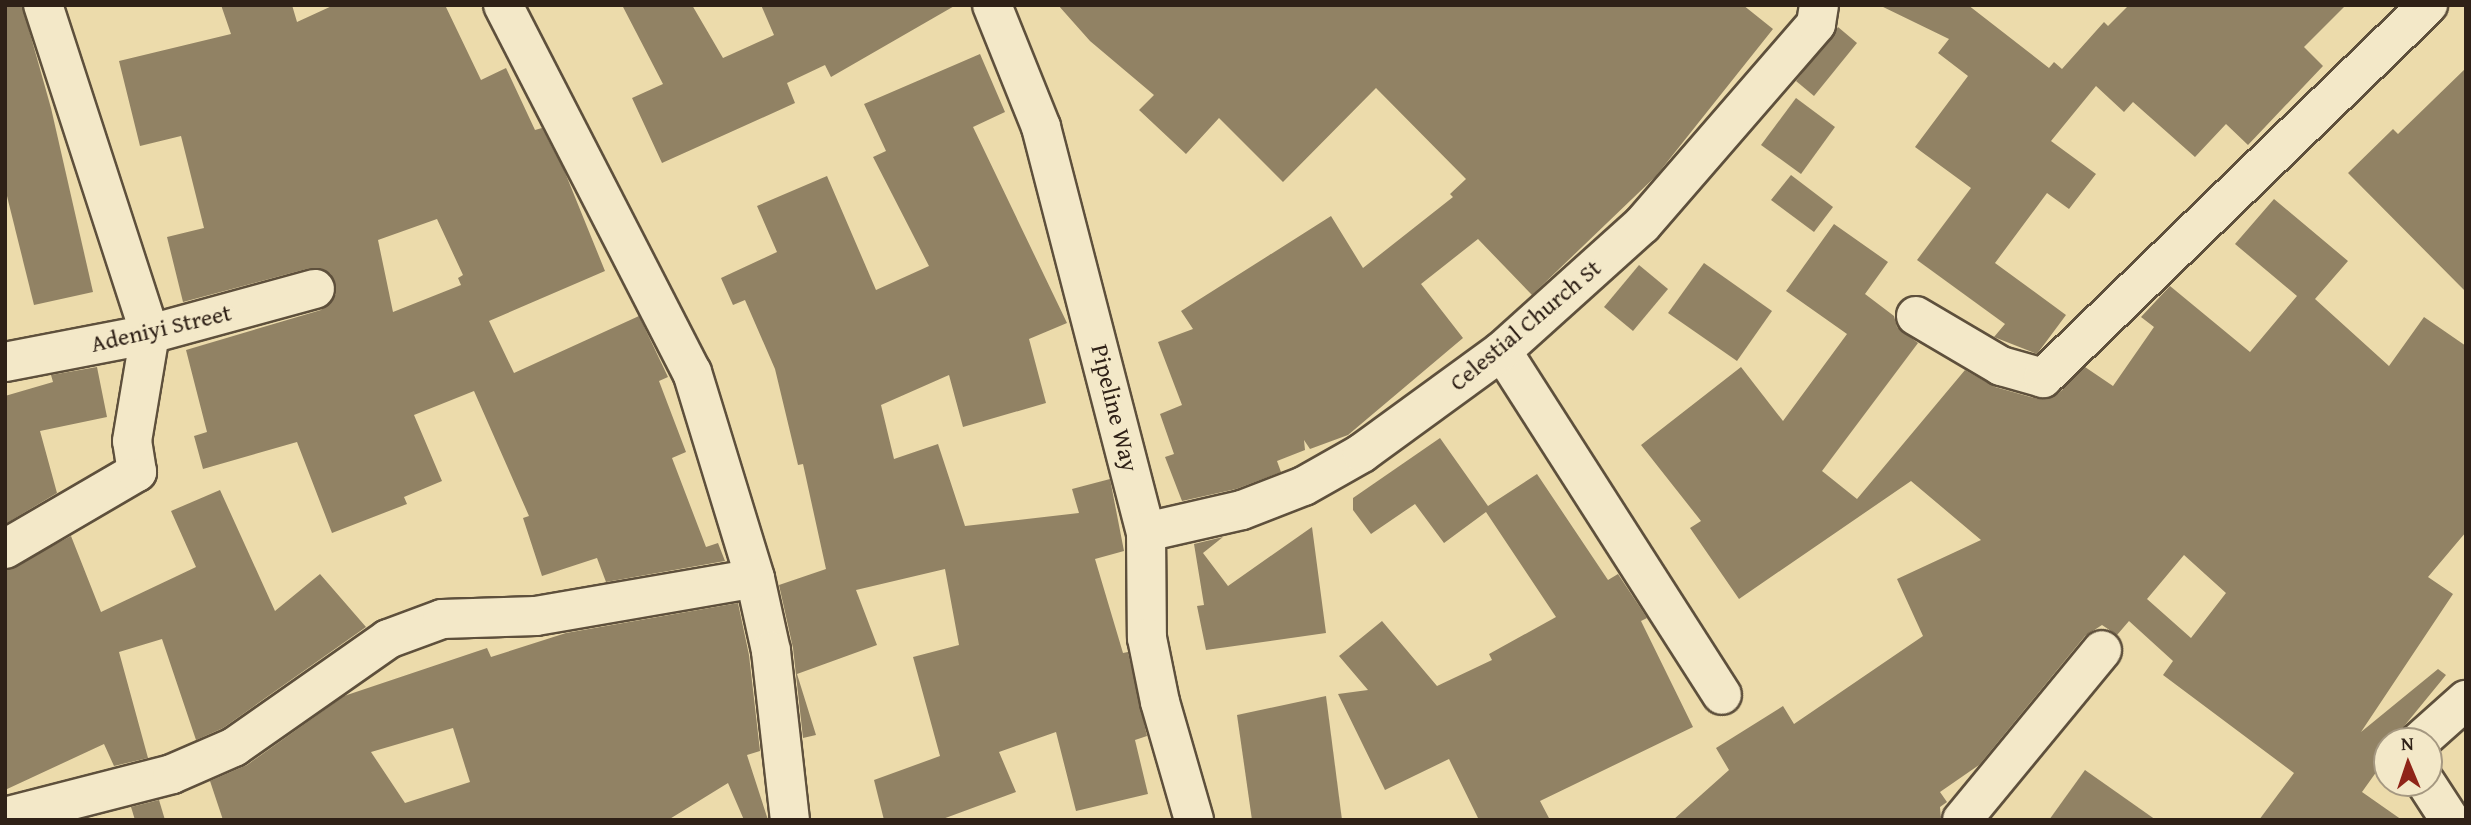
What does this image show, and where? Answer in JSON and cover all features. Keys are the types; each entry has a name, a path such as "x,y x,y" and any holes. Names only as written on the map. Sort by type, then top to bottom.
{"street":[{"path":"5,549 137,472 132,441 150,334 43,5"},
{"path":"503,5 692,372 755,578 771,651 790,820"},
{"name":"Pipeline Way","path":"992,5 1041,127 1146,532 1147,638 1160,702 1194,820"},
{"path":"1916,316 2001,366 2043,378 2427,5"},
{"name":"Celestial Church St","path":"1146,532 1242,510 1304,486 1362,453 1502,351 1642,225 1810,11"},
{"name":"Adeniyi Street","path":"5,362 150,334 315,289"},
{"path":"1502,351 1722,695"},
{"path":"5,817 172,774 234,747 388,639 442,619 536,616 755,578"},
{"path":"1962,820 2102,650"},
{"path":"2436,727 2466,700"},
{"path":"2436,797 2450,820"}],"building":[{"path":"5,5 22,5 51,108 93,292 34,305 5,188"},
{"path":"221,5 292,5 297,22 334,5 445,5 481,80 506,68 535,130 542,128 564,170 605,271 489,321 514,373 639,316 668,377 659,381 686,452 672,458 706,547 718,543 725,561 606,582 597,558 542,576 523,518 529,516 474,391 414,415 442,481 404,497 407,504 332,533 297,442 203,469 194,436 207,432 186,350 321,310 336,294 331,274 310,268 183,302 167,237 204,228 181,136 140,146 119,61 231,34","holes":["437,219 463,275 458,278 461,285 393,312 378,240"]},
{"path":"622,5 692,5 723,58 774,35 761,5 956,5 831,77 825,65 787,83 795,103 662,163 632,98 663,84"},
{"path":"1058,5 1743,5 1773,29 1656,176 1532,295 1478,239 1421,284 1463,338 1348,435 1310,449 1304,440 1305,450 1277,461 1281,472 1236,489 1182,501 1165,457 1174,454 1160,414 1182,405 1158,342 1193,329 1181,311 1331,216 1363,268 1453,197 1450,194 1466,179 1376,88 1283,182 1219,118 1186,154 1139,110 1154,95 1090,41"},
{"path":"1879,5 1968,5 2049,68 2054,62 2062,69 2104,22 2108,26 2129,5 2346,5 2304,47 2323,66 2248,145 2226,124 2195,157 2133,102 2124,112 2096,86 2051,141 2096,174 2069,209 2047,193 1995,263 2066,315 2037,354 1994,337 2005,324 1917,260 1971,188 1915,147 1968,76 1938,53 1949,39"},
{"path":"1838,27 1857,43 1814,96 1796,81"},
{"path":"980,54 1005,112 973,127 1067,323 1029,339 1046,403 963,427 949,375 881,405 894,459 938,444 965,526 1079,513 1072,489 1110,479 1124,551 1095,559 1123,653 1128,652 1147,736 1135,740 1148,794 1076,811 1056,732 999,752 1016,792 940,820 884,820 874,780 940,756 913,657 959,645 945,569 856,590 877,645 797,674 816,735 803,738 793,648 779,585 826,569 803,464 798,465 775,369 745,300 733,305 721,278 777,252 757,206 827,176 876,290 929,266 873,157 886,151 864,104"},
{"path":"2466,68 2466,292 2348,173 2393,129 2398,134"},
{"path":"1796,98 1835,127 1801,174 1761,145"},
{"path":"1791,175 1833,207 1814,232 1771,200"},
{"path":"2274,199 2348,261 2315,299 2389,366 2424,317 2466,346 2466,532 2428,577 2453,594 2361,732 2438,669 2446,675 2404,727 2373,727 2373,777 2362,792 2402,820 2259,820 2294,773 2163,675 2173,661 2129,621 2117,635 2102,625 2085,636 1979,765 1940,792 1947,802 1940,807 1941,820 1673,820 1729,770 1716,748 1783,706 1794,724 1923,636 1897,579 1981,540 1911,481 1739,599 1690,528 1701,521 1641,445 1741,367 1783,421 1847,334 1786,291 1834,224 1888,262 1865,294 1894,316 1897,327 1918,343 1822,471 1857,499 1965,370 1995,387 2038,399 2058,394 2085,367 2113,386 2154,327 2141,317 2170,286 2250,352 2297,296 2235,244","holes":["2184,555 2226,593 2191,638 2147,599"]},
{"path":"1704,263 1772,311 1737,361 1668,313"},
{"path":"1639,265 1668,289 1633,331 1604,307"},
{"path":"97,367 107,417 40,431 57,493 5,524 5,396 53,382 51,375"},
{"path":"1440,438 1488,506 1537,474 1608,580 1618,574 1647,618 1641,621 1693,727 1540,801 1550,820 1479,820 1449,759 1385,790 1338,694 1368,690 1339,656 1382,621 1437,686 1492,660 1489,654 1556,617 1486,512 1444,543 1415,504 1371,534 1353,510 1353,498"},
{"path":"220,490 275,611 320,574 366,627 223,728 196,740 162,639 119,652 148,758 114,766 104,744 5,790 5,571 71,536 101,612 196,567 171,511"},
{"path":"1312,527 1326,633 1206,650 1197,606 1204,605 1194,544 1223,537 1203,553 1228,586"},
{"path":"738,603 749,655 760,751 747,755 768,820 744,820 728,783 668,820 223,820 210,781 247,765 344,696 487,648 491,657 566,633","holes":["453,728 470,782 405,803 371,752"]},
{"path":"1326,696 1342,820 1252,820 1237,715"},
{"path":"2085,770 2156,820 2049,820"},
{"path":"159,800 165,820 135,820 131,807"}]}
